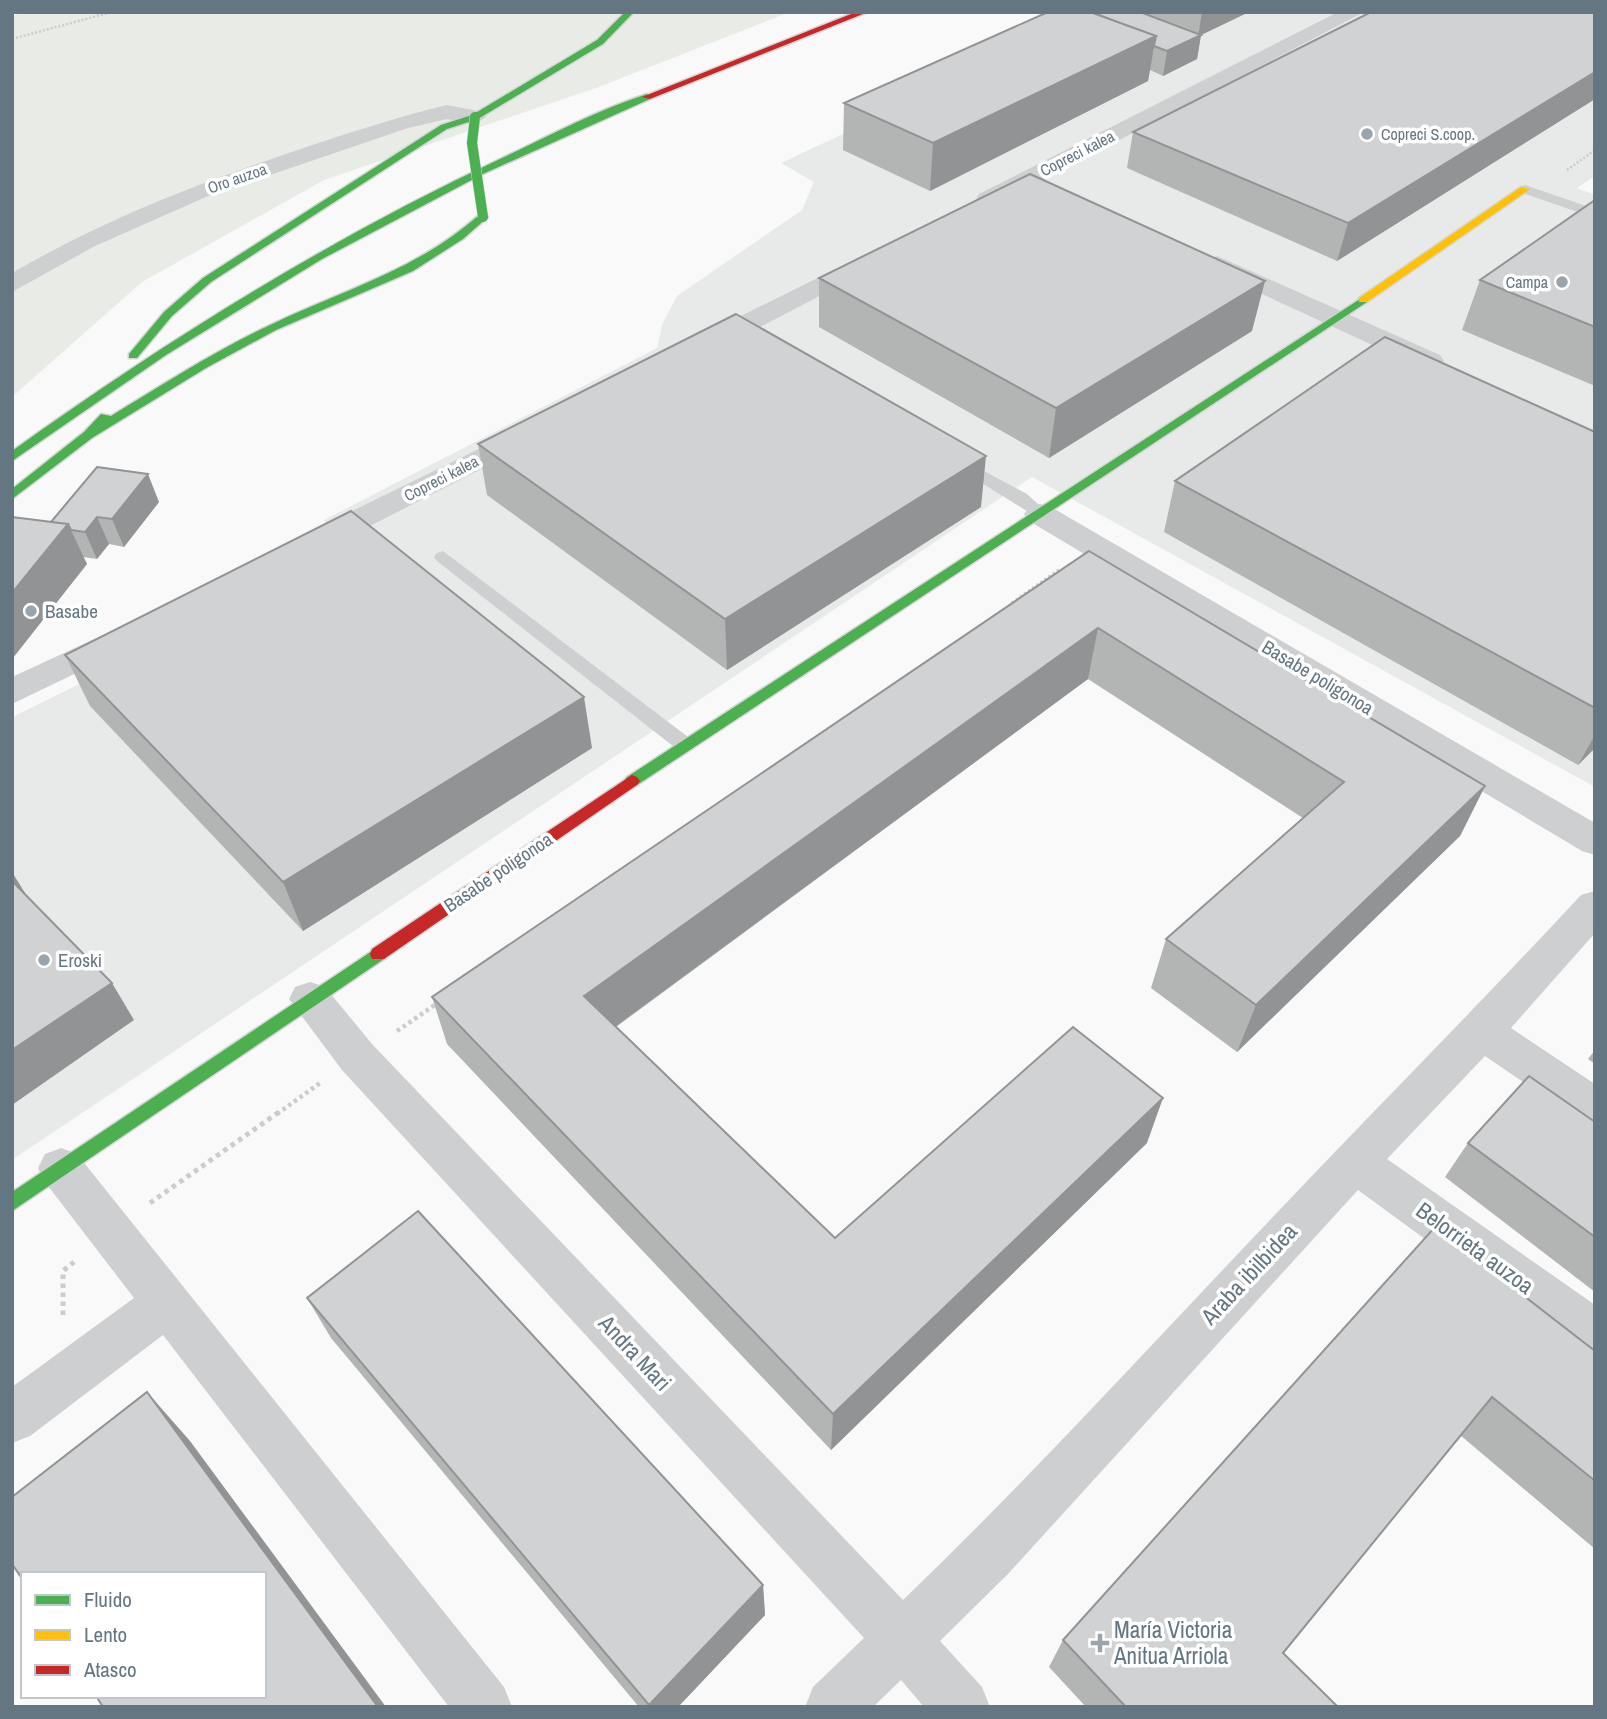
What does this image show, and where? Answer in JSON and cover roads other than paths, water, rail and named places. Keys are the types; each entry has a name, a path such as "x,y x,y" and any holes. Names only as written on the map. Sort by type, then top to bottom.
{"main road":[{"path":"108,386 168,314 207,280 444,127 475,117 589,50 629,12"},
{"path":"12,457 108,386 241,300 426,200 559,138 732,63 864,12"},
{"path":"12,495 88,435 216,356 276,326 363,290 439,254 473,229 483,217 485,197 468,148 475,117"},
{"name":"Basabe poligonoa","path":"12,1203 685,745 1040,514 1525,189"},
{"path":"88,435 116,405 144,383 279,296 303,277 318,257"}],"street":[{"name":"Copreci kalea","path":"959,214 1354,12"},
{"name":"Oro auzoa","path":"12,284 106,231 209,188 401,123 447,112 475,117"},
{"path":"1028,178 1053,190"},
{"path":"676,359 890,249"},
{"path":"1192,253 1458,373"},
{"name":"Copreci kalea","path":"289,554 544,426"},
{"name":"Basabe poligonoa","path":"1040,514 1097,545 1595,841"},
{"path":"12,692 145,626"},
{"name":"Araba ibilbidea","path":"833,1707 900,1638 988,1556 1355,1162 1482,1031 1595,906"},
{"name":"Andra Mari","path":"310,999 357,1057 962,1707"},
{"path":"1482,1031 1595,1108"},
{"name":"Belorrieta auzoa","path":"1355,1162 1595,1334"},
{"path":"61,1168 484,1707"},
{"path":"12,1418 166,1304"}],"lane":[{"path":"1525,189 1595,214"},
{"name":"Basabe poligonoa","path":"950,458 1021,498 1040,514"},
{"path":"443,557 685,745"}],"place":[{"name":"Copreci S.coop.","path":"1367,134"},
{"name":"Campa","path":"1562,282"},
{"name":"Basabe","path":"31,611"},
{"name":"Eroski","path":"44,960"},
{"name":"María Victoria Anitua Arriola","path":"1100,1643"}]}
